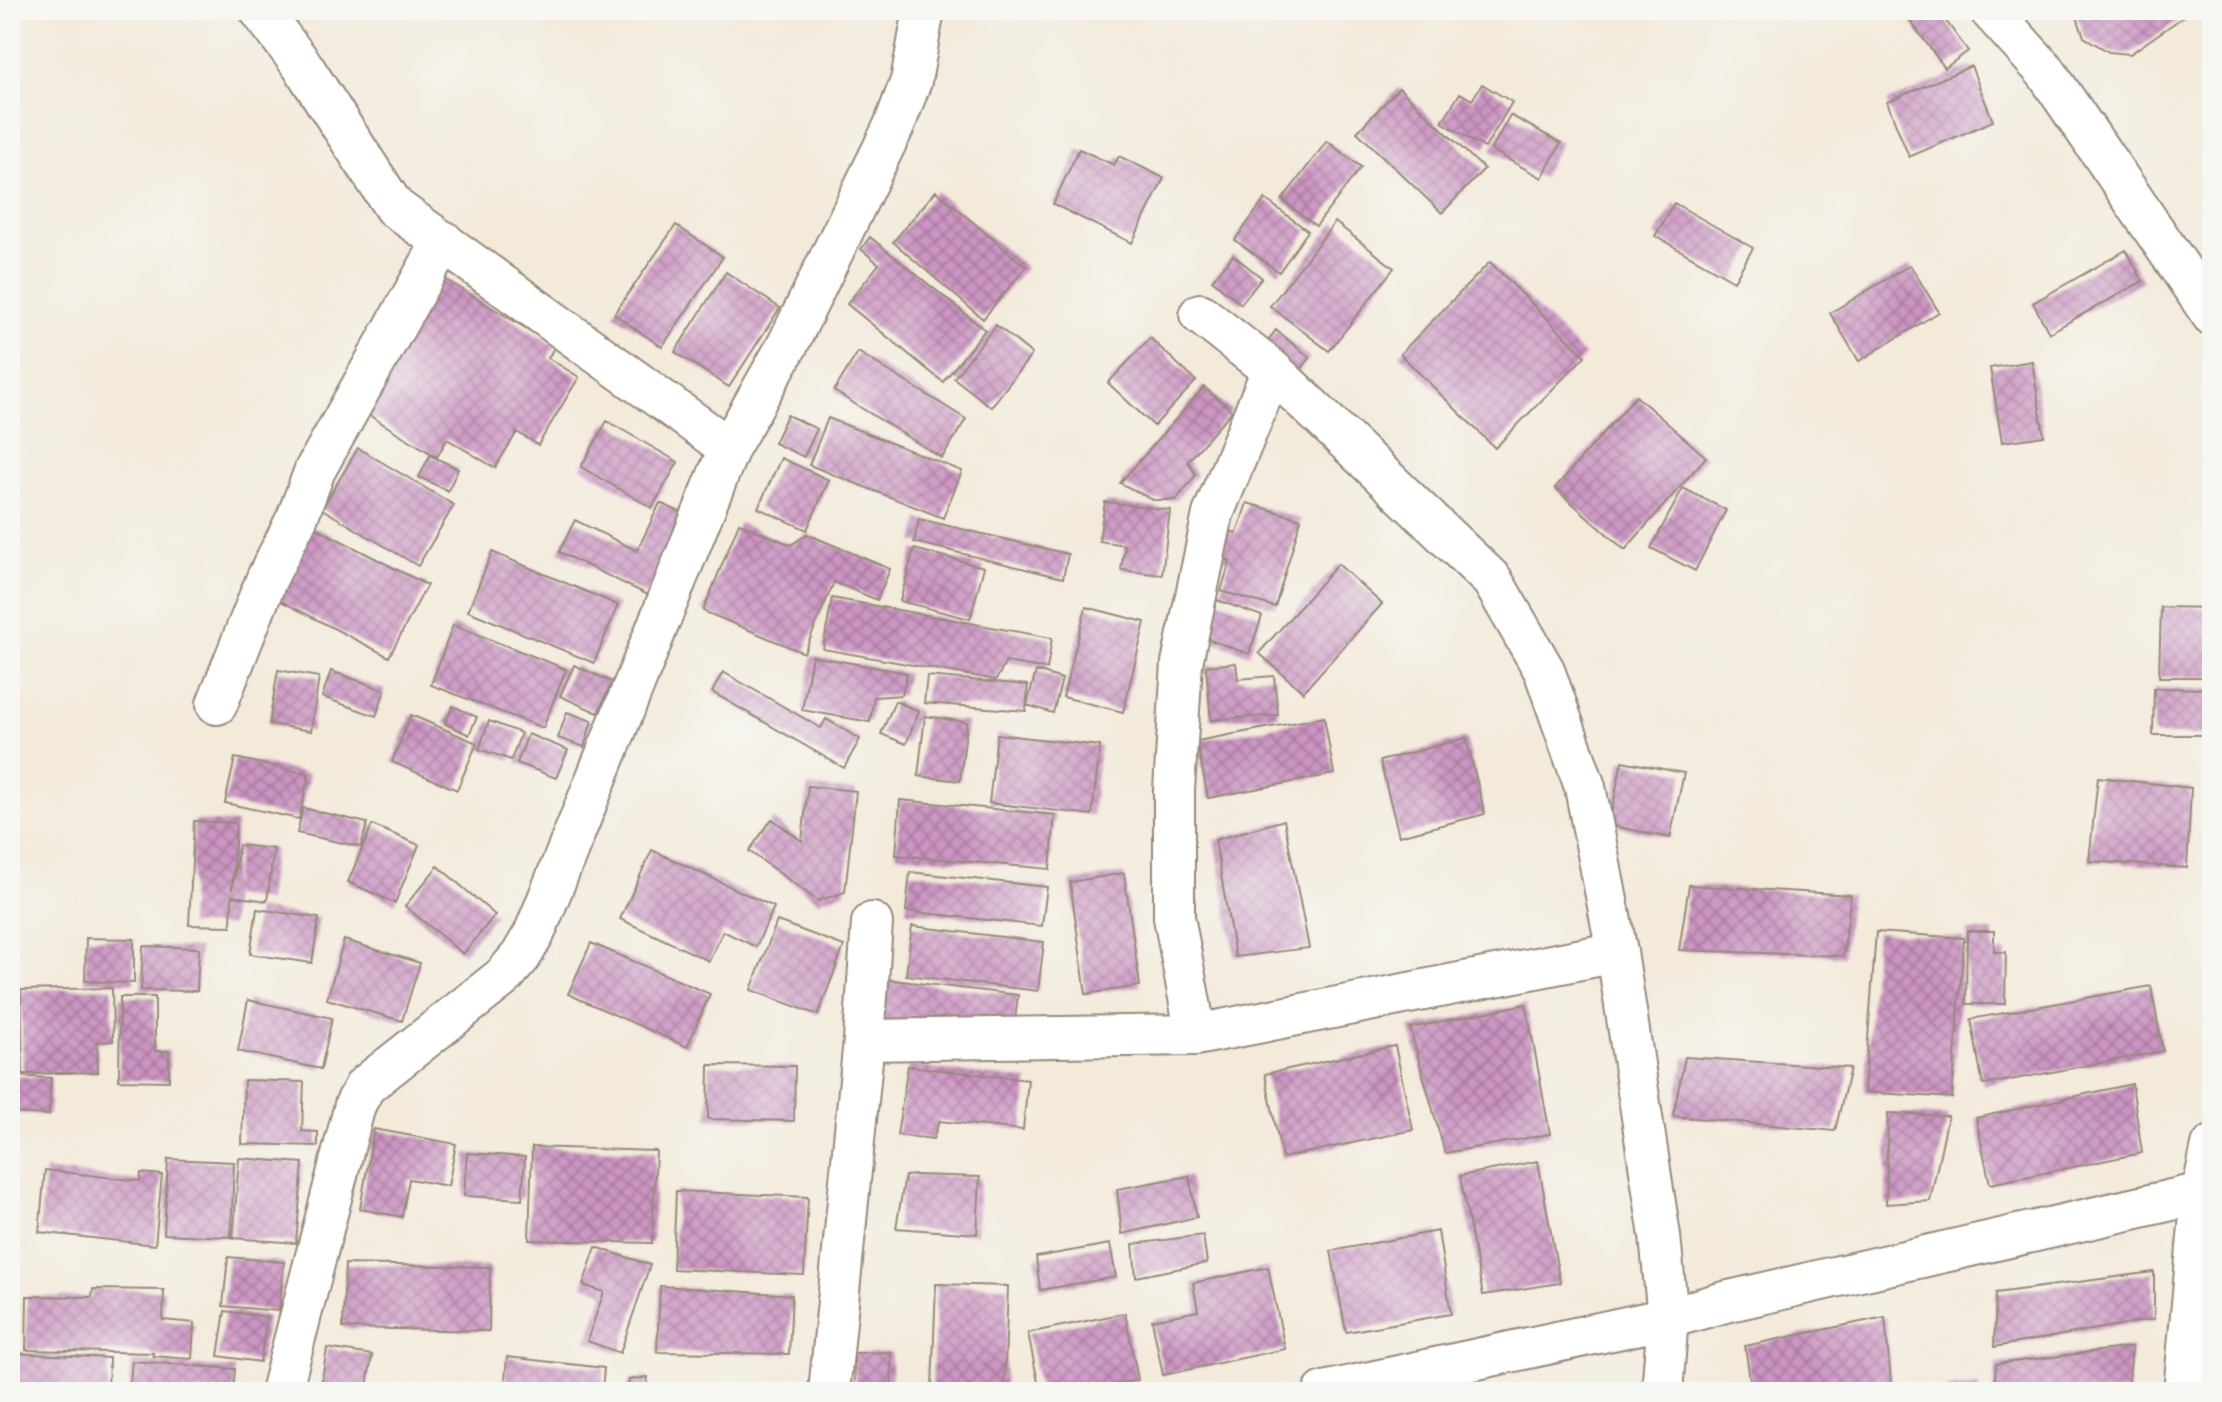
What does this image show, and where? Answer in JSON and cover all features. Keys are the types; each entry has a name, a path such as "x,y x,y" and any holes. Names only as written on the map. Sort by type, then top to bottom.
{"street":[{"path":"260,10 302,65 394,207 729,448"},
{"path":"281,1392 355,1105 365,1086 503,977 534,934 729,448 788,344 894,126 911,81 924,10"},
{"path":"1990,10 2046,72 2212,315"},
{"path":"217,704 267,578 297,518 315,470 443,241"},
{"path":"1200,314 1272,370 1492,580 1544,670 1585,787 1617,952 1660,1236 1668,1318 1662,1392"},
{"path":"1196,1035 1174,917 1174,790 1182,663 1213,514 1272,370"},
{"path":"829,1392 864,1040 872,923"},
{"path":"864,1040 1196,1035 1617,952"},
{"path":"2184,1392 2202,1193 2212,1146"},
{"path":"1324,1392 1668,1318 1725,1302 2202,1193"}],"building":[{"path":"1902,10 1938,10 1968,51 1945,68"},
{"path":"2193,10 2130,54 2109,52 2084,37 2076,14 2064,11"},
{"path":"1971,66 1993,121 1909,157 1887,102"},
{"path":"1482,84 1512,102 1485,148 1442,122 1460,93 1472,100"},
{"path":"1399,88 1484,169 1442,213 1357,132"},
{"path":"1510,115 1561,143 1542,178 1491,150"},
{"path":"1327,141 1361,167 1316,226 1282,200"},
{"path":"1079,149 1114,165 1119,156 1164,178 1132,243 1053,204"},
{"path":"936,191 1026,267 983,319 893,242"},
{"path":"1265,199 1308,231 1279,272 1235,240"},
{"path":"1674,203 1753,248 1734,281 1655,236"},
{"path":"1335,222 1394,268 1329,351 1270,306"},
{"path":"676,225 723,257 662,347 614,314"},
{"path":"870,237 985,330 943,382 847,304 879,264 861,249"},
{"path":"2126,250 2143,281 2049,333 2033,303"},
{"path":"1233,255 1262,278 1241,304 1212,280"},
{"path":"1490,262 1585,356 1495,448 1400,354"},
{"path":"1910,265 1939,312 1859,361 1830,313"},
{"path":"726,272 780,308 729,387 675,352"},
{"path":"435,273 555,346 548,358 579,377 538,445 517,432 495,468 447,439 437,457 367,414 394,371 382,359"},
{"path":"996,325 1032,354 991,407 954,378"},
{"path":"1276,330 1310,358 1292,381 1258,353"},
{"path":"1150,338 1196,381 1154,426 1108,383"},
{"path":"858,352 966,419 942,458 834,391"},
{"path":"2032,361 2044,436 2002,442 1990,368"},
{"path":"1204,387 1232,411 1188,461 1196,475 1176,500 1153,500 1120,483"},
{"path":"1636,396 1706,457 1625,550 1555,488"},
{"path":"787,415 817,429 804,457 774,443"},
{"path":"828,418 962,471 943,518 809,465"},
{"path":"607,421 678,462 652,508 581,467"},
{"path":"358,448 454,505 418,566 322,509"},
{"path":"430,455 458,469 448,491 419,477"},
{"path":"781,458 829,480 807,530 758,508"},
{"path":"1683,488 1726,510 1695,571 1651,548"},
{"path":"1105,502 1170,510 1162,575 1121,570 1125,545 1099,541"},
{"path":"660,503 691,517 652,597 559,552 575,520 637,551"},
{"path":"1247,503 1301,519 1275,607 1221,591 1230,561 1209,554 1217,527 1237,533"},
{"path":"297,518 427,585 389,657 275,598"},
{"path":"919,519 1068,554 1063,578 914,542"},
{"path":"739,523 791,545 807,534 890,569 877,600 834,582 804,653 703,611"},
{"path":"914,549 984,567 970,619 900,601"},
{"path":"492,552 618,605 594,663 468,611"},
{"path":"1338,564 1382,604 1303,692 1259,653"},
{"path":"832,598 1052,638 1047,669 1006,662 996,680 823,649"},
{"path":"1217,600 1262,616 1249,654 1204,638"},
{"path":"1086,607 1145,622 1123,712 1063,697"},
{"path":"2161,607 2212,608 2212,677 2159,677"},
{"path":"453,625 566,669 543,728 431,685"},
{"path":"812,656 907,673 902,695 874,697 870,722 802,710"},
{"path":"1236,663 1238,679 1274,676 1278,715 1211,720 1206,666"},
{"path":"574,665 612,682 598,713 560,696"},
{"path":"278,670 319,677 311,731 269,724"},
{"path":"331,671 385,690 376,716 322,697"},
{"path":"1036,671 1062,679 1053,713 1027,705"},
{"path":"723,672 821,728 826,719 860,739 844,768 712,692"},
{"path":"927,676 1028,685 1026,711 924,703"},
{"path":"2154,688 2212,689 2212,735 2153,735"},
{"path":"895,701 919,711 906,744 881,734"},
{"path":"453,706 477,717 469,735 445,723"},
{"path":"567,712 592,721 584,747 558,738"},
{"path":"411,715 477,743 457,790 392,762"},
{"path":"925,716 967,722 960,781 918,776"},
{"path":"1324,717 1334,774 1208,798 1197,741"},
{"path":"489,721 521,733 511,760 479,749"},
{"path":"528,734 568,750 556,778 517,763"},
{"path":"997,734 1100,746 1092,815 989,803"},
{"path":"1466,738 1485,814 1399,836 1380,761"},
{"path":"235,758 309,774 299,819 225,803"},
{"path":"1622,761 1684,773 1670,838 1609,825"},
{"path":"2098,777 2191,788 2187,868 2089,861"},
{"path":"808,786 856,791 845,892 818,901 749,851 772,819 802,841"},
{"path":"900,800 1055,815 1050,869 896,855"},
{"path":"303,808 367,823 361,847 297,833"},
{"path":"1284,820 1309,948 1235,957 1215,840"},
{"path":"194,821 236,823 232,890 239,845 274,849 267,901 232,896 231,926 189,925"},
{"path":"372,825 419,845 395,903 348,882"},
{"path":"652,850 774,907 756,947 723,931 709,961 620,919"},
{"path":"438,866 495,915 463,954 405,906"},
{"path":"910,872 1047,887 1042,926 906,911"},
{"path":"1124,873 1140,986 1086,994 1070,882"},
{"path":"1689,885 1851,895 1843,956 1679,950"},
{"path":"257,909 319,918 312,963 250,954"},
{"path":"777,921 844,946 818,1015 751,990"},
{"path":"912,926 1044,942 1038,991 906,975"},
{"path":"1967,931 1994,931 1994,952 2006,952 2005,1004 1966,1004"},
{"path":"1876,932 1964,938 1952,1098 1864,1092"},
{"path":"86,938 134,939 134,983 85,981"},
{"path":"344,940 420,963 402,1021 327,999"},
{"path":"591,943 710,994 687,1047 568,994"},
{"path":"143,946 199,948 197,991 141,990"},
{"path":"876,978 1018,995 1013,1037 871,1021"},
{"path":"2151,986 2163,1051 1983,1085 1971,1019"},
{"path":"112,988 113,1041 97,1042 98,1072 23,1074 21,990"},
{"path":"120,997 155,997 155,1051 169,1051 169,1081 119,1080"},
{"path":"248,1000 332,1018 321,1069 238,1051"},
{"path":"1526,1004 1550,1134 1445,1153 1410,1028"},
{"path":"1395,1046 1413,1130 1282,1158 1265,1074"},
{"path":"1685,1057 1850,1068 1835,1131 1673,1116"},
{"path":"709,1065 795,1066 794,1121 708,1119"},
{"path":"908,1066 1028,1080 1023,1130 939,1121 933,1139 897,1135"},
{"path":"15,1076 51,1078 49,1115 12,1113"},
{"path":"244,1080 304,1082 302,1131 318,1132 318,1146 242,1144"},
{"path":"2132,1084 2142,1153 1990,1184 1976,1118"},
{"path":"1888,1113 1948,1116 1930,1201 1886,1204"},
{"path":"374,1129 456,1144 448,1186 409,1179 402,1217 360,1209"},
{"path":"532,1147 656,1151 652,1243 529,1240"},
{"path":"467,1153 525,1157 522,1199 464,1196"},
{"path":"239,1158 303,1163 296,1243 233,1238"},
{"path":"168,1159 234,1162 231,1237 164,1234"},
{"path":"1538,1161 1560,1283 1483,1295 1460,1176"},
{"path":"45,1170 140,1181 141,1173 162,1175 155,1245 39,1232"},
{"path":"905,1176 980,1177 977,1234 896,1228"},
{"path":"1189,1176 1197,1217 1122,1234 1117,1189"},
{"path":"676,1191 808,1197 804,1275 673,1269"},
{"path":"1438,1231 1451,1314 1346,1332 1331,1251"},
{"path":"1203,1235 1207,1263 1136,1277 1133,1244"},
{"path":"1110,1244 1116,1277 1040,1290 1036,1257"},
{"path":"596,1247 650,1265 620,1353 587,1341 604,1292 583,1285"},
{"path":"228,1257 284,1262 279,1311 223,1306"},
{"path":"345,1264 490,1267 489,1331 343,1328"},
{"path":"1268,1267 1285,1349 1163,1375 1152,1320 1198,1311 1193,1283"},
{"path":"2154,1272 2154,1319 1994,1347 1996,1293"},
{"path":"936,1284 1008,1286 1004,1391 932,1389"},
{"path":"660,1286 792,1295 789,1354 657,1352"},
{"path":"93,1289 164,1290 163,1320 194,1323 192,1359 153,1356 153,1353 26,1350 27,1296 92,1297"},
{"path":"225,1311 267,1317 260,1362 218,1356"},
{"path":"1125,1313 1138,1380 1079,1392 1040,1392 1028,1333"},
{"path":"1885,1317 1891,1384 1841,1392 1752,1392 1745,1346"},
{"path":"2132,1347 2128,1392 1994,1392 1996,1364"},
{"path":"327,1348 372,1355 366,1392 320,1392"},
{"path":"891,1352 892,1392 855,1392 854,1353"},
{"path":"14,1353 109,1358 108,1392 12,1392"},
{"path":"507,1357 604,1368 602,1392 504,1392"},
{"path":"132,1361 235,1369 233,1392 129,1392"},
{"path":"648,1377 646,1392 627,1392 629,1380"},
{"path":"1979,1385 1980,1392 1946,1392 1946,1388"}]}
